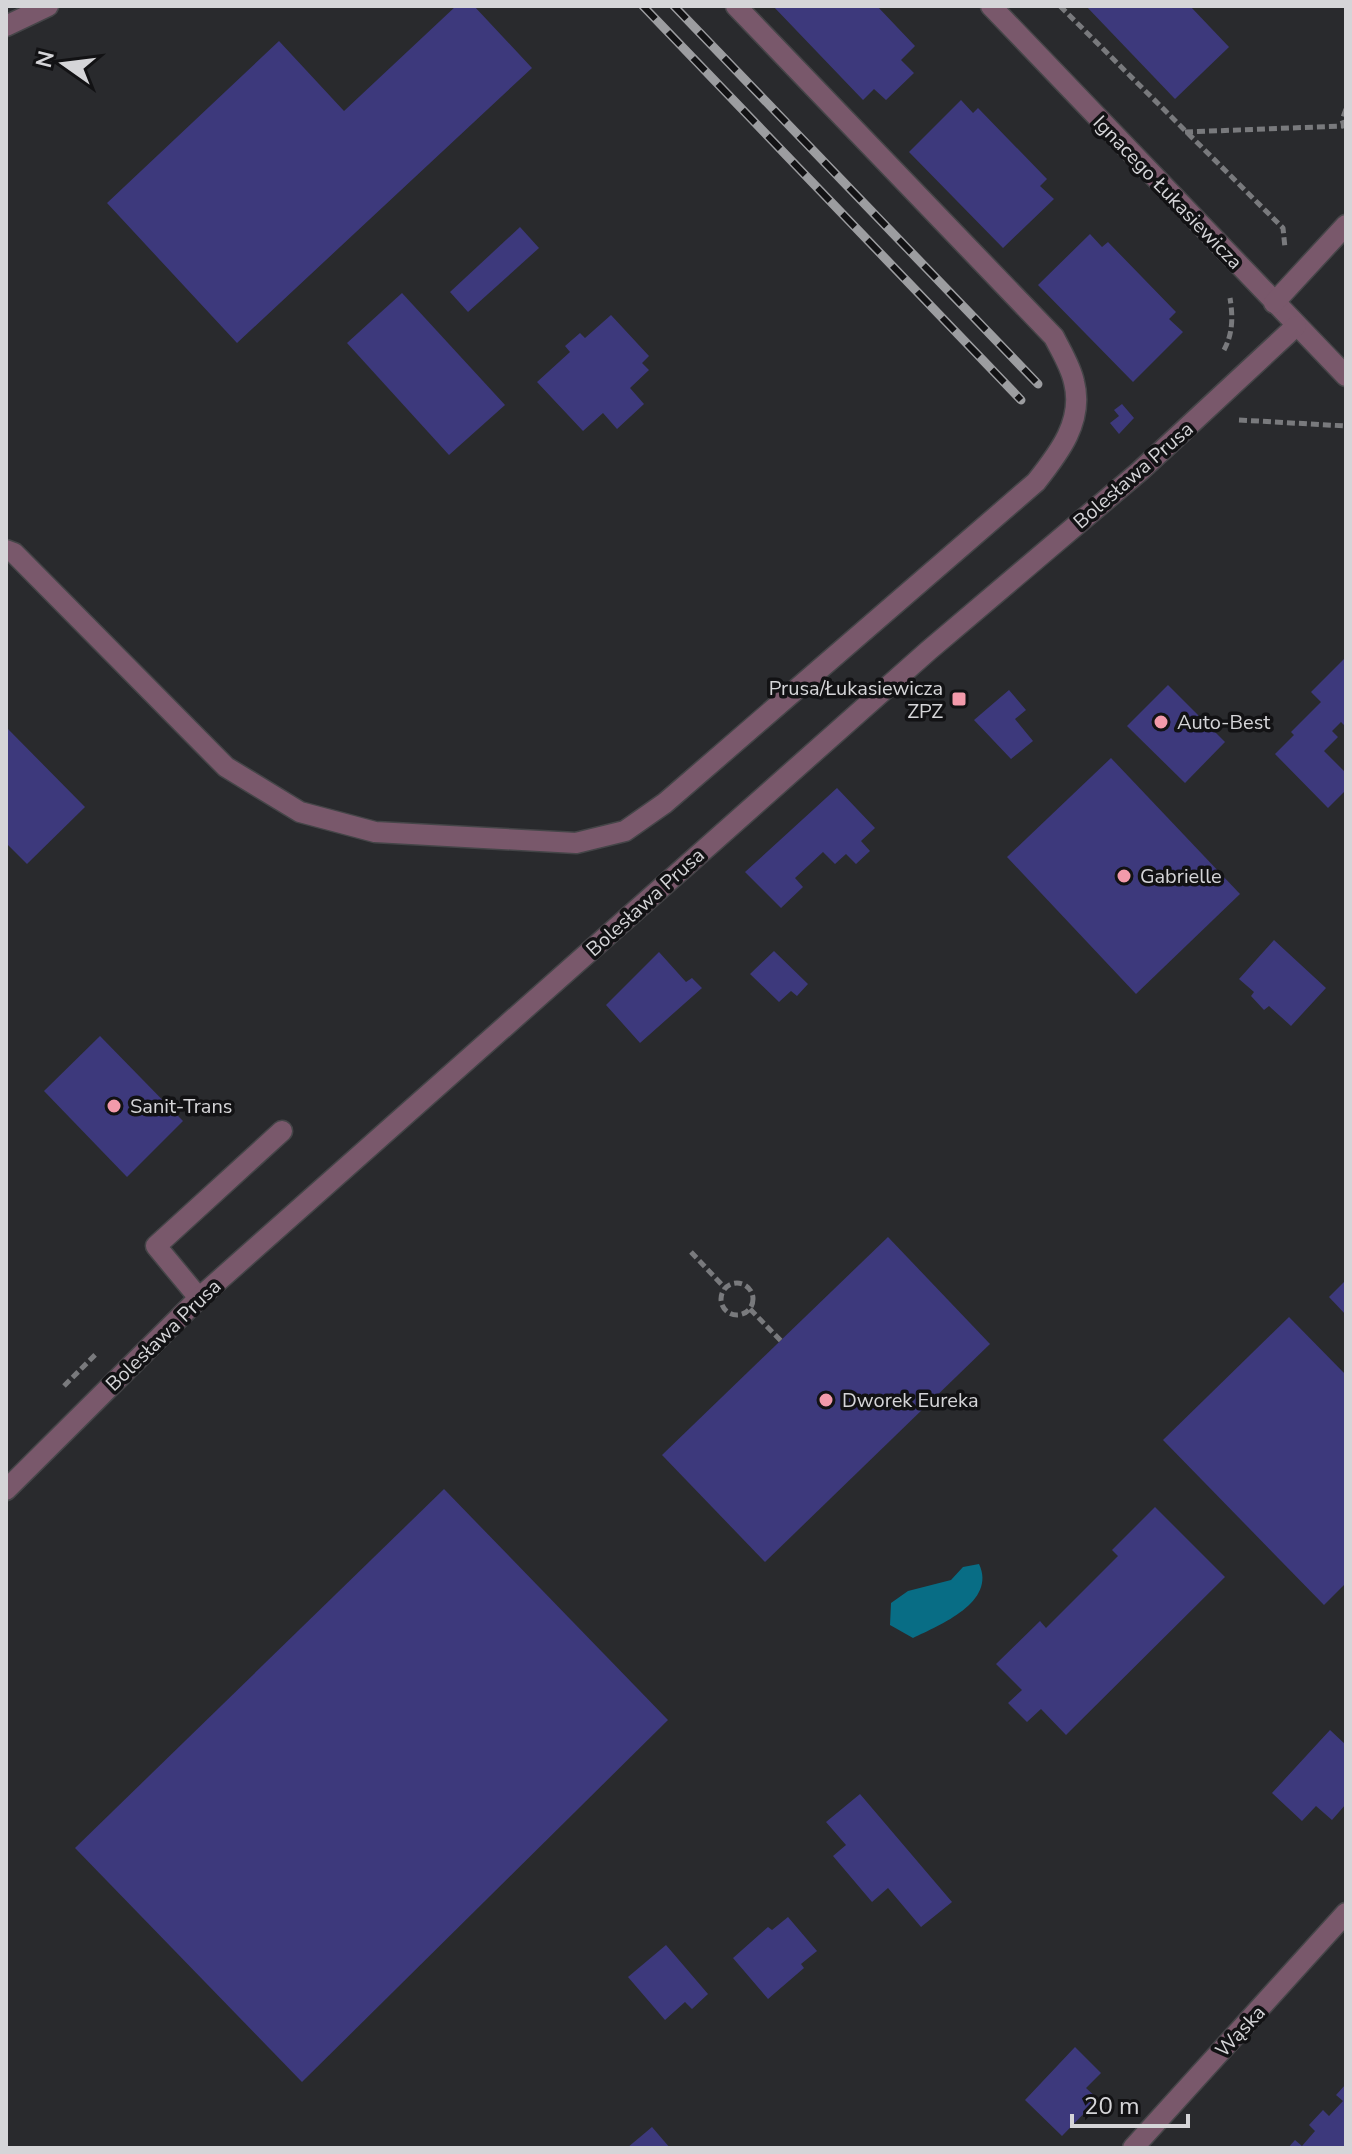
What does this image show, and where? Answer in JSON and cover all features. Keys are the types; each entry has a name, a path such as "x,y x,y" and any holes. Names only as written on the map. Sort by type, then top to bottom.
{"street":[{"path":"6,26 48,6"},
{"path":"6,550 14,553 226,767 300,812 375,832 576,843 625,831 665,803 1036,482 1059,453 1078,411 1074,381 1054,337 736,6"},
{"name":"Ignacego Łukasiewicza","path":"991,6 1346,376"},
{"path":"1274,303 1346,225"},
{"name":"Bolesława Prusa","path":"6,1490 199,1298 928,651 1140,471 1296,326"},
{"path":"199,1298 156,1246 282,1131"},
{"name":"Wąska","path":"1133,2148 1346,1913"}],"path":[{"path":"1060,6 1283,228 1290,286"},
{"path":"1184,132 1345,129 1346,109"},
{"path":"1211,407 1223,419 1346,426"},
{"path":"691,1252 725,1288"},
{"path":"735,1283 749,1289 754,1299 750,1309 736,1316 726,1312 721,1303 725,1288 735,1283"},
{"path":"750,1309 781,1341"}],"water":[{"path":"979,1564 982,1578 980,1590 973,1601 950,1619 913,1638 890,1625 891,1603 908,1591 951,1580 963,1567"}],"building":[{"path":"456,6 474,6 532,68 237,343 107,203 279,41 344,111"},
{"path":"773,6 877,6 915,46 901,60 914,73 886,100 874,89 863,100"},
{"path":"1086,6 1190,6 1229,47 1175,99"},
{"path":"961,100 973,113 978,108 1047,179 1040,186 1054,199 1003,248 909,152"},
{"path":"520,227 539,248 468,312 450,292"},
{"path":"1090,234 1102,247 1108,242 1176,312 1169,319 1183,332 1133,382 1038,285"},
{"path":"402,293 505,405 449,455 347,343"},
{"path":"611,315 649,356 642,363 649,370 630,388 644,404 617,429 603,413 583,431 537,382 570,352 565,346 580,333 585,338"},
{"path":"1122,404 1134,418 1119,434 1110,423 1119,416 1114,410"},
{"path":"1346,657 1346,727 1341,722 1332,731 1338,737 1324,751 1346,773 1346,790 1328,808 1275,754 1294,735 1291,732 1321,702 1311,692"},
{"path":"1168,685 1225,742 1185,783 1127,726"},
{"path":"1009,690 1026,710 1015,719 1033,741 1011,759 974,720"},
{"path":"6,727 85,807 27,864 6,843"},
{"name":"Gabrielle","path":"1111,758 1240,894 1136,994 1007,857"},
{"path":"837,788 875,828 861,841 870,851 856,864 846,854 835,864 823,852 795,878 803,887 781,908 745,872"},
{"path":"1274,940 1326,988 1291,1026 1269,1006 1264,1010 1251,996 1254,992 1239,979"},
{"path":"774,951 808,984 797,996 791,991 779,1002 750,974"},
{"path":"659,952 686,982 692,978 702,988 640,1043 606,1005"},
{"name":"Sanit-Trans","path":"100,1036 183,1121 127,1177 44,1091"},
{"name":"Dworek Eureka","path":"888,1237 990,1344 765,1562 662,1455"},
{"path":"1346,1280 1346,1315 1329,1297"},
{"path":"1289,1317 1346,1375 1346,1583 1324,1605 1163,1440"},
{"path":"444,1489 668,1720 302,2082 75,1848"},
{"path":"1155,1507 1225,1577 1066,1735 1041,1709 1027,1722 1008,1703 1022,1690 996,1664 1040,1621 1046,1628 1118,1556 1112,1550"},
{"path":"1330,1730 1346,1745 1346,1804 1332,1820 1316,1806 1302,1821 1272,1793"},
{"path":"860,1794 952,1902 921,1927 888,1888 872,1902 833,1856 846,1845 826,1822"},
{"path":"788,1917 817,1951 801,1964 804,1968 768,1999 733,1958 768,1927 772,1930"},
{"path":"666,1945 708,1994 692,2009 685,2002 665,2020 628,1977"},
{"path":"1075,2047 1101,2073 1086,2088 1098,2099 1062,2136 1025,2100"},
{"path":"1346,2084 1346,2148 1288,2148 1295,2140 1302,2146 1315,2131 1309,2125 1323,2110 1329,2116 1343,2101 1336,2095"},
{"path":"652,2127 670,2148 627,2148"}],"railway":[{"path":"643,6 1021,400"},
{"path":"674,6 1038,384"}],"place":[{"name":"Prusa/Łukasiewicza ZPZ","path":"959,699"},
{"name":"Auto-Best","path":"1161,722"},
{"name":"Gabrielle","path":"1124,876"},
{"name":"Sanit-Trans","path":"114,1106"},
{"name":"Dworek Eureka","path":"826,1400"}]}
